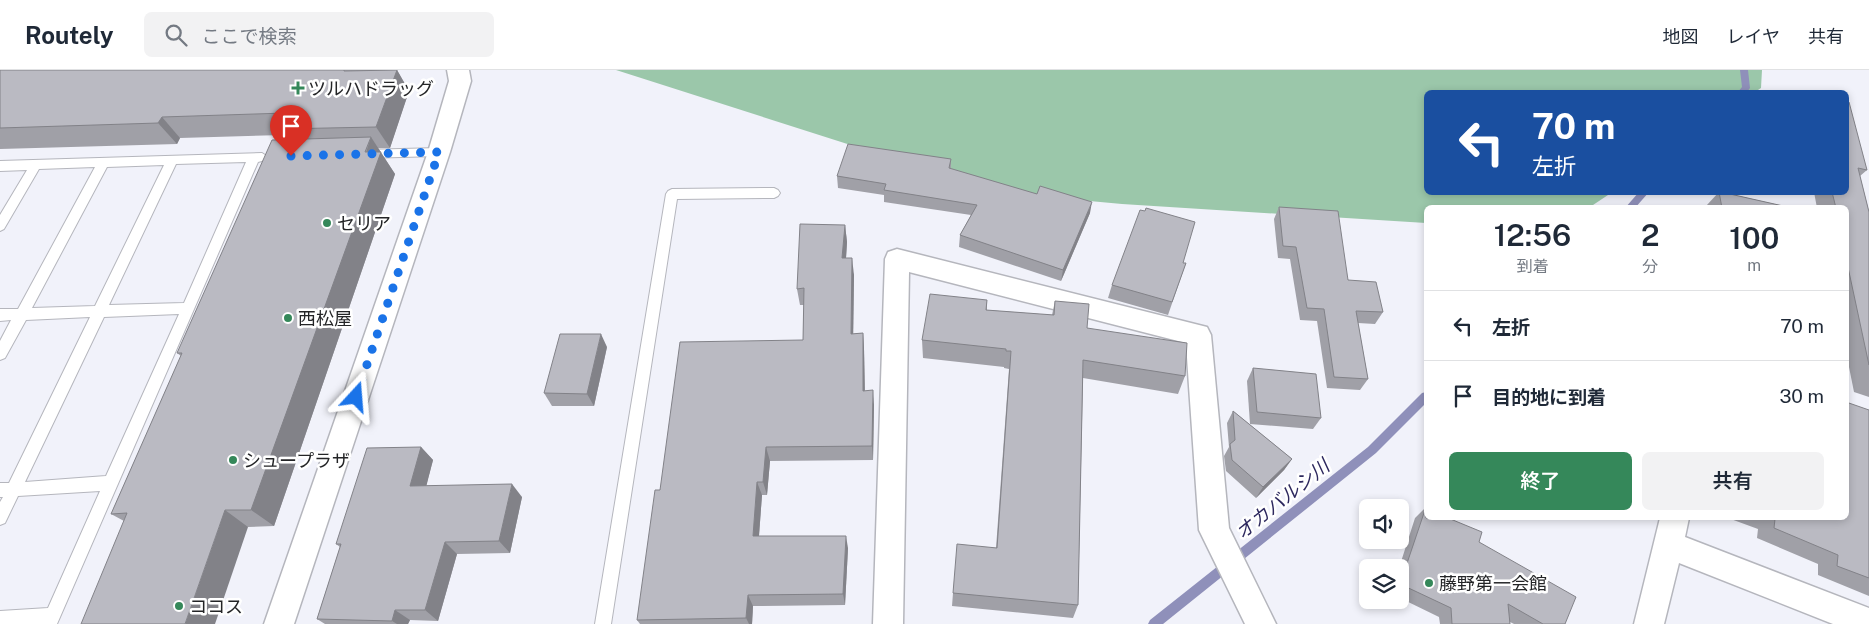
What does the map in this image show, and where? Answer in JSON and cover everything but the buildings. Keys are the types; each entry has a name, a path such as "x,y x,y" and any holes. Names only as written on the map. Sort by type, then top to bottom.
{"street":[{"path":"279,624 439,152 460,81 458,70"},
{"path":"888,624 897,259 1198,335 1214,530 1261,624"},
{"path":"1649,624 1672,531 1869,622"}],"lane":[{"path":"351,154 439,152"},
{"path":"0,166 273,157"},
{"path":"0,619 51,620 254,158"},
{"path":"0,518 7,489 99,312 172,160"},
{"path":"0,354 104,162"},
{"path":"0,226 36,164"},
{"path":"603,624 672,194 774,193"},
{"path":"0,315 187,308"},
{"path":"7,489 111,483"}],"green space":[{"path":"616,70 1762,70 1761,88 1758,90 1424,90 1424,195 1608,195 1593,205 1424,205 1424,223 1122,204 1001,193"}],"waterway":[{"name":"オカバルシ川","path":"1744,70 1746,88 1744,90"},
{"name":"オカバルシ川","path":"1632,205 1642,195"},
{"name":"オカバルシ川","path":"1154,624 1372,450 1424,398"}],"place":[{"name":"ツルハドラッグ","path":"298,88"},
{"name":"セリア","path":"327,223"},
{"name":"西松屋","path":"288,318"},
{"name":"シュープラザ","path":"233,460"},
{"name":"藤野第一会館","path":"1429,583"},
{"name":"ココス","path":"179,606"}],"route":[{"path":"291,156 439,152 356,397"}]}
